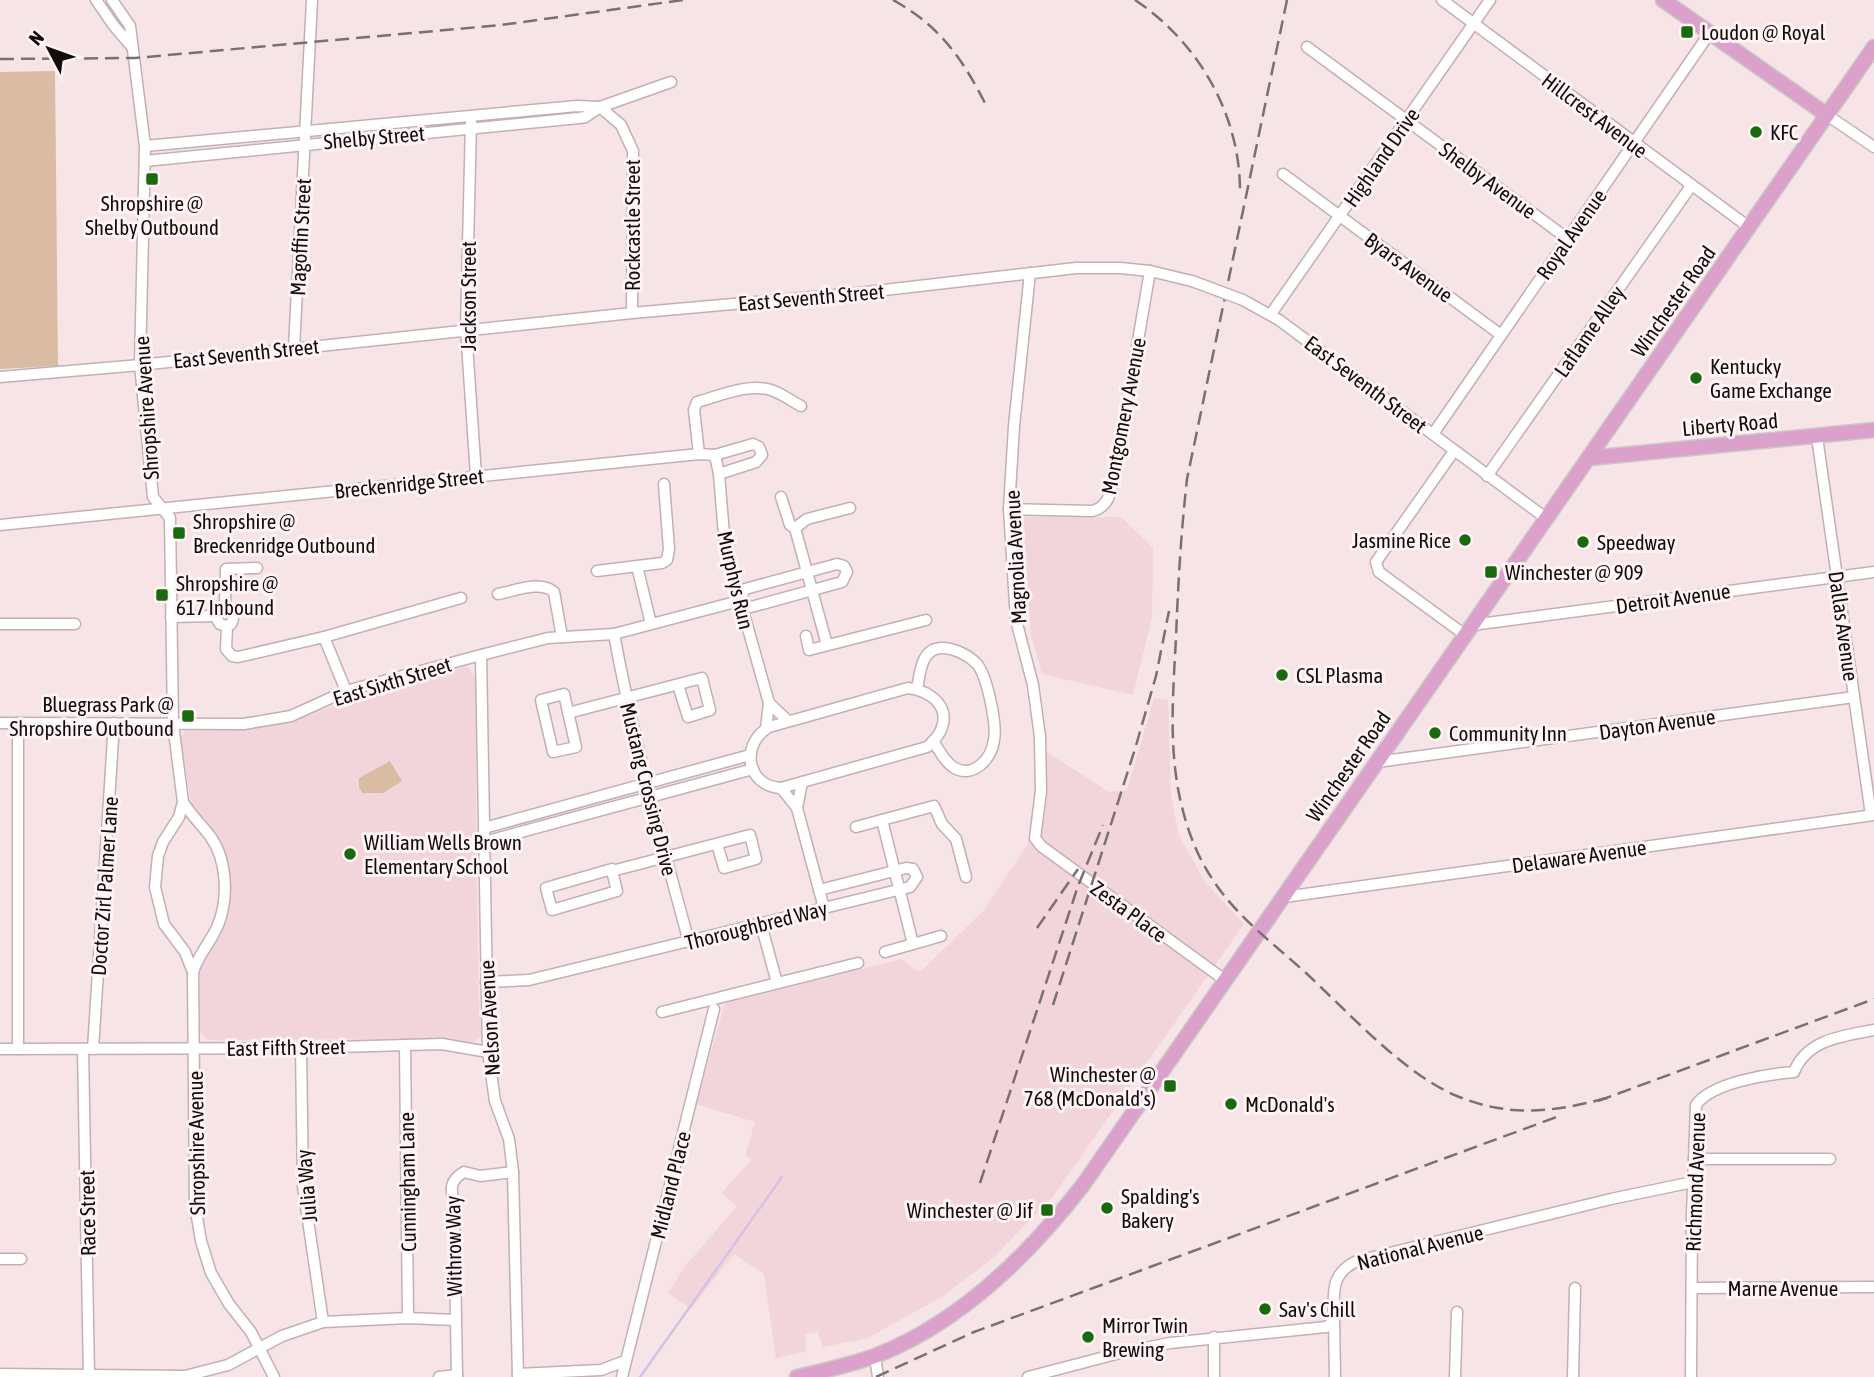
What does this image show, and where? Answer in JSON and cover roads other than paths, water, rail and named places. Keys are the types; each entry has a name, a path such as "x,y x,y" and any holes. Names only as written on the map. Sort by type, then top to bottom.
{"main road":[{"path":"1663,0 1827,115"},
{"name":"Winchester Road","path":"797,1377 875,1356 929,1328 974,1298 994,1283 1036,1242 1083,1185 1874,47"},
{"name":"Liberty Road","path":"1590,458 1874,430"}],"street":[{"path":"96,0 134,49"},
{"name":"Shropshire Avenue","path":"112,0 130,26 145,146 139,365 153,497 170,518 173,724 183,802 179,817 163,842 158,856 155,887 164,925 185,952 193,972"},
{"name":"Magoffin Street","path":"294,348 312,0"},
{"name":"Hillcrest Avenue","path":"1442,0 1750,228"},
{"name":"Highland Drive","path":"1271,314 1490,0"},
{"name":"Royal Avenue","path":"1433,433 1709,34"},
{"name":"Shelby Avenue","path":"1307,47 1568,239"},
{"name":"Shelby Street","path":"145,146 471,128 585,117 600,107 671,82"},
{"name":"Shelby Street","path":"145,161 471,116 577,106 600,107"},
{"name":"Rockcastle Street","path":"600,107 621,125 633,151 632,313"},
{"path":"1827,115 1874,147"},
{"name":"Jackson Street","path":"471,116 466,330 476,476"},
{"name":"Byars Avenue","path":"1283,174 1502,335"},
{"name":"Laflame Alley","path":"1487,476 1691,186"},
{"name":"East Seventh Street","path":"0,377 632,313 858,293 1030,273 1098,267 1150,271 1192,281 1243,300 1271,314 1547,519"},
{"name":"Montgomery Avenue","path":"1009,509 1092,511 1100,509 1107,501 1115,474 1150,271"},
{"name":"Magnolia Avenue","path":"1030,273 1014,426 1009,509 1016,620 1033,685 1041,737 1041,791 1035,838"},
{"path":"699,454 694,410 697,402 747,388 759,388 774,390 801,406"},
{"name":"Dallas Avenue","path":"1818,436 1872,815"},
{"name":"Breckenridge Street","path":"0,525 715,454 753,444 761,451 760,460 719,474"},
{"path":"1454,451 1377,559 1379,572 1469,630"},
{"name":"Murphys Run","path":"715,454 724,547 769,703 771,726"},
{"path":"597,571 662,564 668,555 664,484"},
{"path":"781,497 790,525 795,527 827,645"},
{"path":"795,527 807,519 850,508"},
{"name":"East Sixth Street","path":"0,723 244,724 291,716 346,691 481,655 548,638 614,634 739,601 751,607 842,582 847,572 844,566 837,564 745,589 739,601"},
{"path":"637,566 651,624"},
{"path":"225,605 226,569 257,568"},
{"name":"Detroit Avenue","path":"1469,630 1874,572"},
{"path":"498,594 538,586 549,587 555,592 562,637"},
{"path":"225,605 233,615 227,626 226,649 233,656 324,637 461,598"},
{"path":"215,616 225,605"},
{"path":"172,617 215,616"},
{"path":"215,616 220,624 227,626"},
{"path":"806,636 809,650 926,620"},
{"path":"0,624 75,624"},
{"name":"Mustang Crossing Drive","path":"614,634 649,797 689,942"},
{"path":"324,637 346,691"},
{"path":"917,689 923,660 929,652 938,648 950,648 962,653 981,670 995,723 990,755 983,764 964,771 954,768 933,741"},
{"name":"Nelson Avenue","path":"481,655 488,1052 495,1101 509,1139 513,1172 518,1375"},
{"path":"568,713 678,685"},
{"path":"908,688 917,689 933,696 944,719 943,729 927,747 792,785 767,783 753,769 750,750 756,736 771,726 908,688"},
{"path":"564,694 568,713 576,747 552,752 541,700 564,694"},
{"name":"Dayton Avenue","path":"1377,762 1854,696"},
{"path":"769,703 788,721"},
{"path":"18,723 18,1049"},
{"name":"Doctor Zirl Palmer Lane","path":"88,1049 114,723"},
{"path":"484,828 750,755"},
{"path":"484,842 753,769"},
{"path":"792,785 824,908"},
{"path":"792,785 797,808"},
{"name":"Shropshire Avenue","path":"183,802 208,833 216,848 224,879 222,915 213,935 198,955 193,972 195,1205 201,1241 211,1273 229,1304 251,1332 274,1377"},
{"path":"856,827 934,806 942,824 956,839 967,877"},
{"name":"Delaware Avenue","path":"1284,897 1872,815"},
{"path":"882,820 913,944"},
{"path":"173,828 182,822 198,823"},
{"name":"Zesta Place","path":"1035,838 1041,846 1226,981"},
{"path":"612,871 617,891 552,911 545,888 717,844"},
{"path":"894,871 910,868 917,877 913,885 899,889"},
{"name":"Thoroughbred Way","path":"819,890 894,871"},
{"name":"Thoroughbred Way","path":"486,982 529,980 899,889"},
{"path":"761,924 778,983"},
{"path":"885,952 941,936"},
{"path":"178,944 197,950 206,944"},
{"path":"662,1012 858,963"},
{"name":"Midland Place","path":"622,1377 714,1009"},
{"name":"Richmond Avenue","path":"1691,1377 1696,1105 1702,1096 1750,1079 1772,1073 1794,1072 1798,1060 1804,1054 1829,1039 1874,1030"},
{"name":"East Fifth Street","path":"0,1049 301,1048 442,1044 488,1052"},
{"name":"Cunningham Lane","path":"405,1045 408,1318"},
{"name":"Julia Way","path":"301,1048 303,1186 323,1322"},
{"name":"Race Street","path":"88,1049 89,1376"},
{"path":"1695,1159 1830,1159"},
{"name":"Withrow Way","path":"457,1376 454,1203 451,1187 454,1179 464,1172 480,1176 513,1172"},
{"name":"National Avenue","path":"1335,1377 1336,1279 1346,1266 1357,1261 1611,1199 1693,1182"},
{"path":"0,1259 21,1259"},
{"name":"Marne Avenue","path":"1692,1289 1874,1287"},
{"path":"1573,1377 1574,1288"},
{"path":"1455,1377 1457,1312"},
{"path":"0,1374 185,1376 228,1364 282,1336 323,1322 408,1318 455,1320"},
{"path":"1028,1377 1126,1352 1214,1338 1323,1328 1334,1321"},
{"path":"1214,1338 1214,1377"},
{"path":"875,1356 878,1377"},
{"path":"518,1375 601,1370 625,1361"},
{"path":"439,1377 457,1376"}],"waterway":[{"path":"640,1377 782,1177"}],"railway":[{"path":"0,59 135,58 501,25 683,0"},
{"path":"893,0 937,32 968,72 986,105"},
{"path":"1135,0 1158,17 1178,37 1211,82 1232,135 1238,162 1240,191"},
{"path":"1287,0 1187,479 1179,578 1173,723 1175,765 1184,816 1203,863 1233,906 1378,1041 1417,1073 1457,1096 1495,1108 1550,1109 1607,1098"},
{"path":"1053,1005 1135,749 1156,676 1169,611"},
{"path":"980,1183 1078,886 1103,825"},
{"path":"1037,928 1078,869"},
{"path":"1598,1101 1874,999"},
{"path":"876,1377 974,1332 1562,1115"}],"place":[{"name":"Loudon @ Royal","path":"1687,32"},
{"name":"KFC","path":"1756,132"},
{"name":"Shropshire @ Shelby Outbound","path":"152,179"},
{"name":"Kentucky Game Exchange","path":"1696,378"},
{"name":"Shropshire @ Breckenridge Outbound","path":"179,533"},
{"name":"Jasmine Rice","path":"1465,540"},
{"name":"Speedway","path":"1583,542"},
{"name":"Winchester @ 909","path":"1491,572"},
{"name":"Shropshire @ 617 Inbound","path":"162,595"},
{"name":"CSL Plasma","path":"1282,675"},
{"name":"Bluegrass Park @ Shropshire Outbound","path":"188,716"},
{"name":"Community Inn","path":"1435,733"},
{"name":"William Wells Brown Elementary School","path":"350,854"},
{"name":"Winchester @ 768 (McDonald's)","path":"1170,1086"},
{"name":"McDonald's","path":"1231,1104"},
{"name":"Spalding's Bakery","path":"1107,1208"},
{"name":"Winchester @ Jif","path":"1047,1210"},
{"name":"Sav's Chill","path":"1265,1309"},
{"name":"Mirror Twin Brewing","path":"1088,1337"}]}
